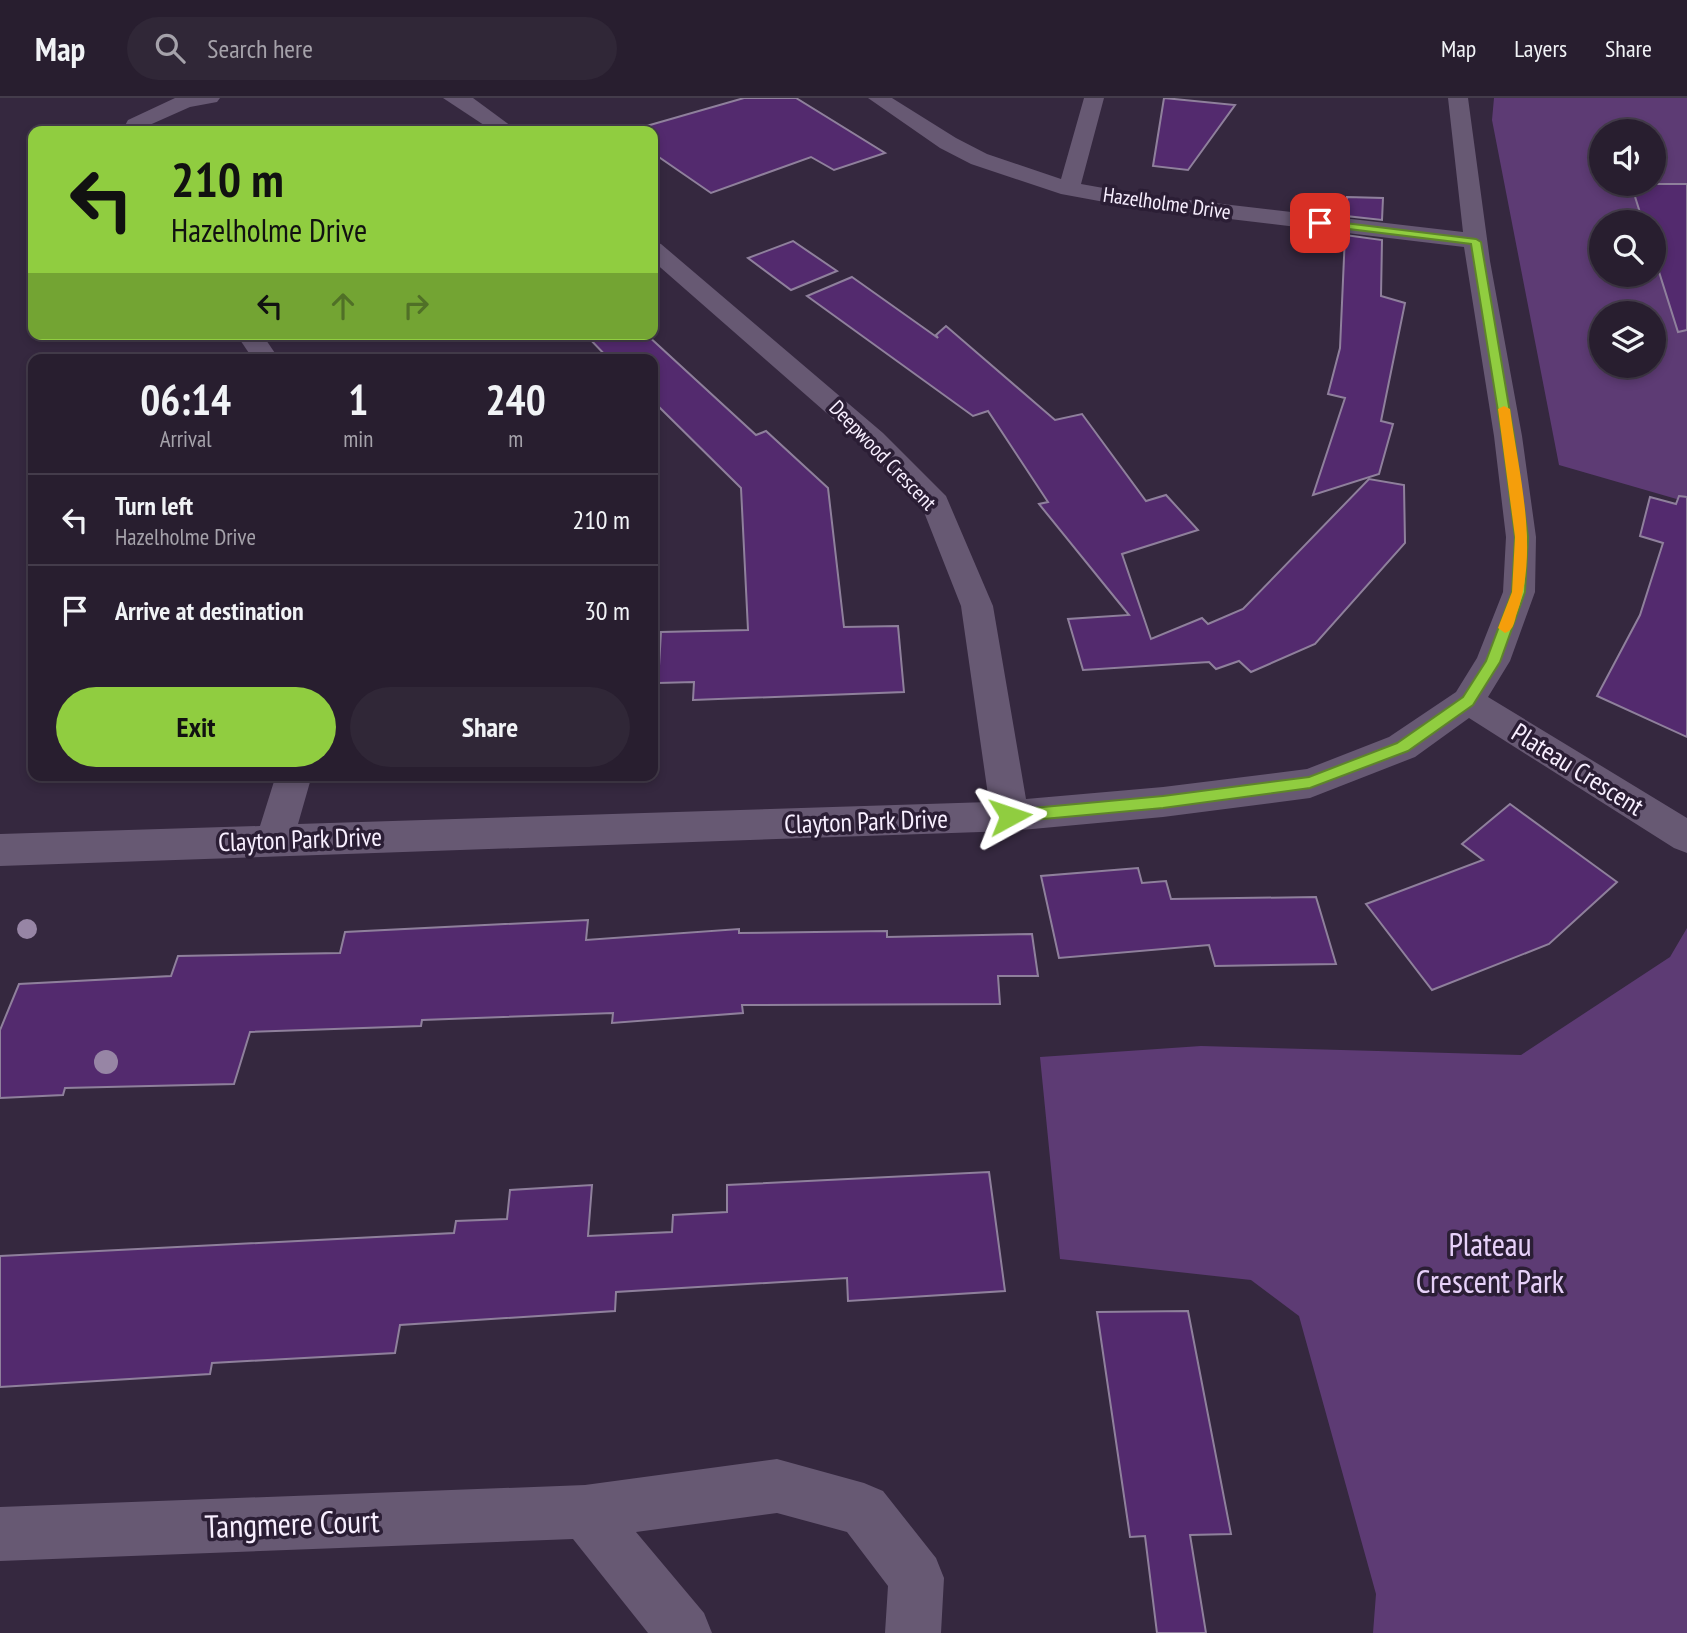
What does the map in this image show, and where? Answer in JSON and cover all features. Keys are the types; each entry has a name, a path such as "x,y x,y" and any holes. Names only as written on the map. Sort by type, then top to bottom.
{"street":[{"path":"134,126 185,101 210,98"},
{"path":"453,98 462,100 500,126"},
{"name":"Hazelholme Drive","path":"878,98 948,143 979,159 1069,189 1137,201 1476,242"},
{"path":"1069,189 1094,98"},
{"name":"Clayton Park Drive","path":"0,850 1010,816 1163,802 1310,782 1402,747 1468,701 1493,662 1519,592 1521,537 1508,436 1476,242 1458,98"},
{"name":"Deepwood Crescent","path":"658,253 873,439 935,503 977,606 1010,816"},
{"name":"Plateau Crescent","path":"1468,701 1687,837"},
{"path":"275,839 292,781"},
{"name":"Tangmere Court","path":"0,1534 585,1511 777,1486 864,1510 916,1578 913,1633"},
{"path":"585,1511 684,1633"}],"green space":[{"path":"1494,98 1687,98 1687,502 1559,465 1492,120"},
{"name":"Plateau Crescent Park","path":"1687,928 1687,1633 1373,1633 1376,1594 1299,1316 1251,1280 1060,1259 1040,1057 1201,1046 1521,1055 1670,957"}],"building":[{"path":"744,98 796,98 885,153 834,170 811,157 711,193 658,156 658,126 646,126"},
{"path":"1164,98 1235,105 1188,170 1153,166"},
{"path":"1666,184 1687,184 1687,330 1678,332 1664,287 1666,287 1666,210 1639,210 1635,196 1666,196"},
{"path":"1347,197 1383,198 1382,220 1346,216"},
{"path":"1345,235 1382,240 1381,296 1405,303 1381,421 1393,424 1379,474 1313,495 1345,398 1328,394 1340,348"},
{"path":"793,241 837,271 791,290 748,258"},
{"path":"852,277 938,338 936,335 946,326 1055,420 1082,414 1146,501 1166,495 1198,530 1122,554 1151,639 1202,618 1208,624 1243,609 1369,479 1404,485 1405,543 1315,644 1251,672 1239,661 1216,669 1209,662 1083,670 1068,619 1129,615 1039,504 1048,502 988,411 973,416 807,296"},
{"path":"591,340 653,340 756,435 766,431 828,488 844,627 898,626 904,692 693,700 694,682 658,683 661,632 748,630 741,488 658,406 658,354 604,354"},
{"path":"1679,496 1687,497 1687,737 1597,696 1640,615 1663,543 1640,536 1650,497 1676,504"},
{"path":"1510,804 1617,882 1549,944 1432,990 1366,904 1483,860 1462,844"},
{"path":"1138,868 1142,883 1166,881 1171,899 1316,897 1336,964 1215,966 1209,945 1059,958 1041,876"},
{"path":"588,920 586,940 739,929 739,933 887,931 887,937 1032,934 1038,976 998,976 1000,1004 742,1005 743,1013 612,1023 613,1013 422,1020 421,1026 250,1032 234,1084 65,1088 63,1095 0,1098 0,1030 19,984 171,976 178,956 340,953 345,932"},
{"path":"989,1172 1005,1291 848,1301 847,1278 616,1292 615,1311 400,1325 395,1353 212,1363 210,1374 0,1387 0,1256 454,1233 456,1221 507,1219 510,1190 592,1185 588,1236 672,1232 673,1215 727,1212 727,1185"},
{"path":"1188,1311 1231,1534 1190,1535 1206,1633 1157,1633 1145,1536 1130,1537 1097,1312"}],"slow traffic":[{"path":"1504,409 1521,537 1519,592 1505,628"}],"route":[{"path":"1010,816 1163,802 1310,782 1402,747 1468,701 1493,662 1519,592 1521,537 1508,436 1476,242 1320,223"}]}
